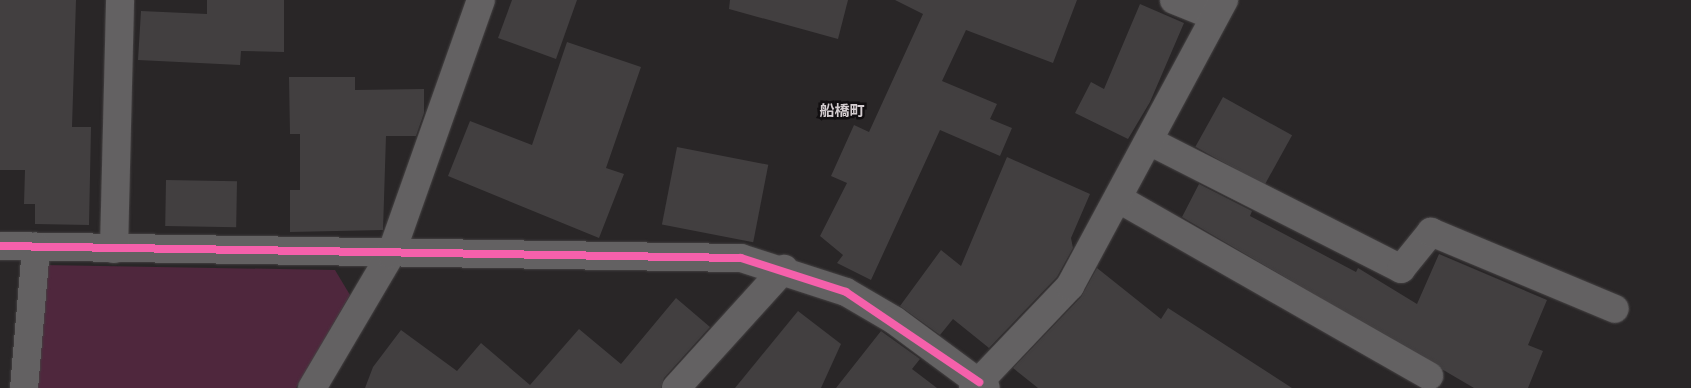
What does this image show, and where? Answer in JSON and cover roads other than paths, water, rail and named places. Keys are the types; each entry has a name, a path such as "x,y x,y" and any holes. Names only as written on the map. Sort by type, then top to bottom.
{"street":[{"path":"114,248 120,0"},
{"path":"312,388 391,254 481,0"},
{"path":"0,246 391,254 741,258 784,269 846,292 894,320 980,386 1070,286 1119,199 1219,8 1174,0"},
{"path":"1149,141 1401,269 1431,232 1614,309"},
{"path":"1119,199 1428,376"},
{"path":"24,388 36,247"},
{"path":"676,388 784,269"}],"district":[{"name":"船橋町","path":"842,111"}]}
